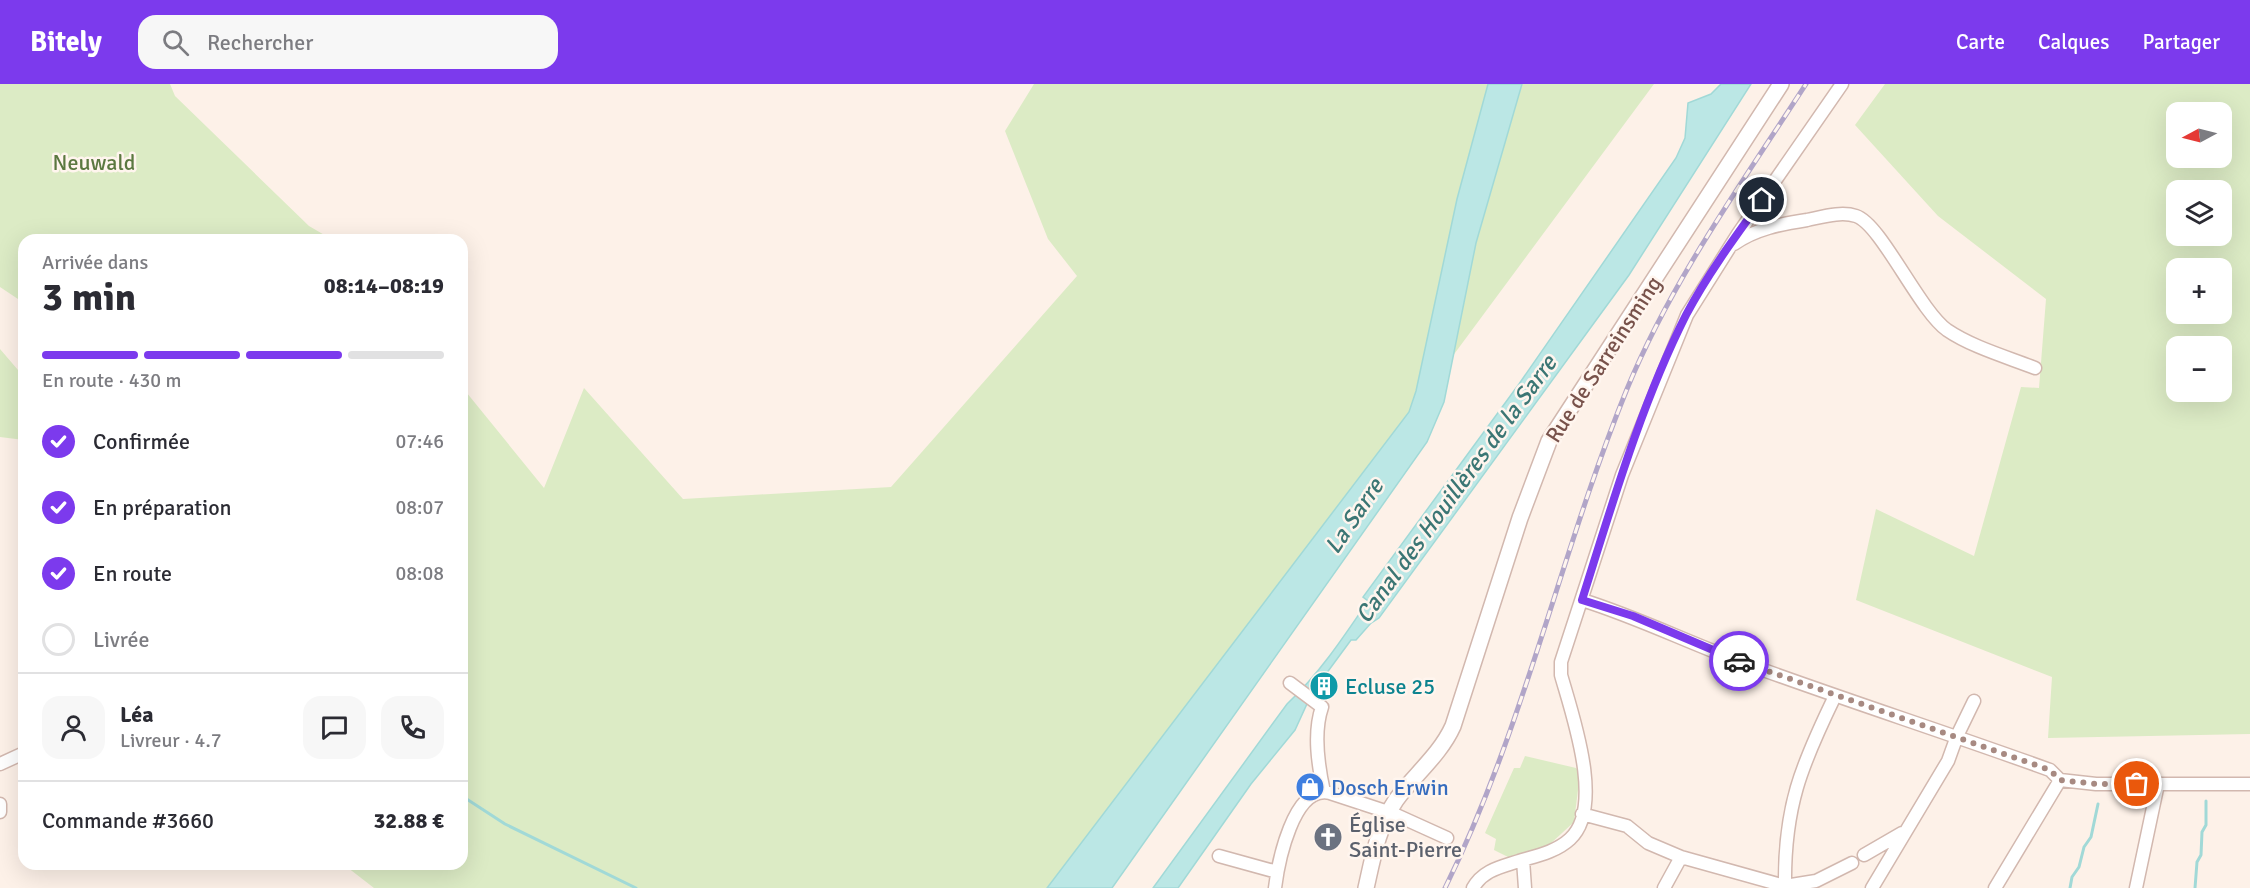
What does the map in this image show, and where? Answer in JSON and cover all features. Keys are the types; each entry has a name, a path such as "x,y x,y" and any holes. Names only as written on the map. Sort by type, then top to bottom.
{"street":[{"name":"Rue de Sarreinsming","path":"1366,888 1376,843 1389,812 1442,744 1453,726 1531,484 1558,423 1636,308 1780,84"},
{"path":"1473,888 1488,872 1555,849 1569,840 1576,832 1582,814 1586,771 1560,669 1622,475 1672,345 1703,287 1842,84"},
{"path":"1733,244 1753,233 1800,221 1838,214 1858,217 1876,235 1920,299 1946,329 2035,368"},
{"path":"1582,600 1633,616 1716,653 2050,770 2060,780 2096,784 2250,784"},
{"path":"1292,685 1319,705 1318,750 1324,792"},
{"path":"1785,886 1784,843 1794,788 1808,751 1835,696"},
{"path":"1872,888 1948,761 1974,701"},
{"path":"0,764 18,756"},
{"path":"1995,888 2060,780"},
{"path":"2136,888 2158,784"},
{"path":"1275,888 1277,872 1294,818 1305,802 1324,792 1389,812 1447,838"},
{"path":"0,804 0,812"},
{"path":"1582,814 1627,826 1648,843 1681,858 1785,886 1816,881 1852,863"},
{"path":"1864,855 1905,832"},
{"path":"1219,856 1277,872"},
{"path":"1664,888 1681,858"},
{"path":"1523,860 1525,888"}],"green space":[{"name":"Neuwald","path":"0,84 170,84 175,96 309,226 323,234 18,234 18,299 0,287"},
{"path":"1034,84 1654,84 1341,507 1054,888 374,888 351,870 468,870 468,394 544,488 584,388 683,499 891,487 1077,276 1048,239 1005,131"},
{"path":"1885,84 2250,84 2250,734 2048,738 2052,677 1856,600 1876,509 1974,556 2021,387 2039,388 2046,299 1938,216 1855,125"},
{"path":"0,349 18,370 18,439 0,437"},
{"path":"1525,756 1576,768 1580,774 1574,822 1549,845 1510,858 1494,850 1496,839 1485,833 1514,768 1520,768"}],"water":[{"name":"La Sarre","path":"1488,84 1522,84 1476,243 1444,402 1427,442 1112,888 1047,888 1409,412 1416,391 1457,199"},
{"name":"Canal des Houillères de la Sarre","path":"1721,84 1751,84 1629,275 1379,618 1371,623 1356,640 1351,640 1312,693 1295,730 1251,784 1178,888 1153,888 1287,704 1310,680 1340,642 1368,601 1363,597 1519,384 1676,158 1685,138 1688,103 1711,94"}],"waterway":[{"path":"468,800 505,824 636,888"},
{"path":"2195,888 2197,862 2201,855 2202,832 2206,825 2206,801"},
{"path":"2070,888 2084,847 2091,837 2098,804"}],"railway":[{"path":"1445,888 1473,827 1520,703 1581,514 1627,389 1665,309 1709,233 1806,84"}],"way so far":[{"path":"1739,661 2050,770 2060,780 2096,784 2137,784"}],"place":[{"name":"Ecluse 25","path":"1324,686"},
{"name":"Dosch Erwin","path":"1310,787"},
{"name":"Église Saint-Pierre","path":"1328,837"}],"route":[{"path":"1739,661 1633,616 1582,600 1622,475 1672,345 1714,269 1762,200"}]}
